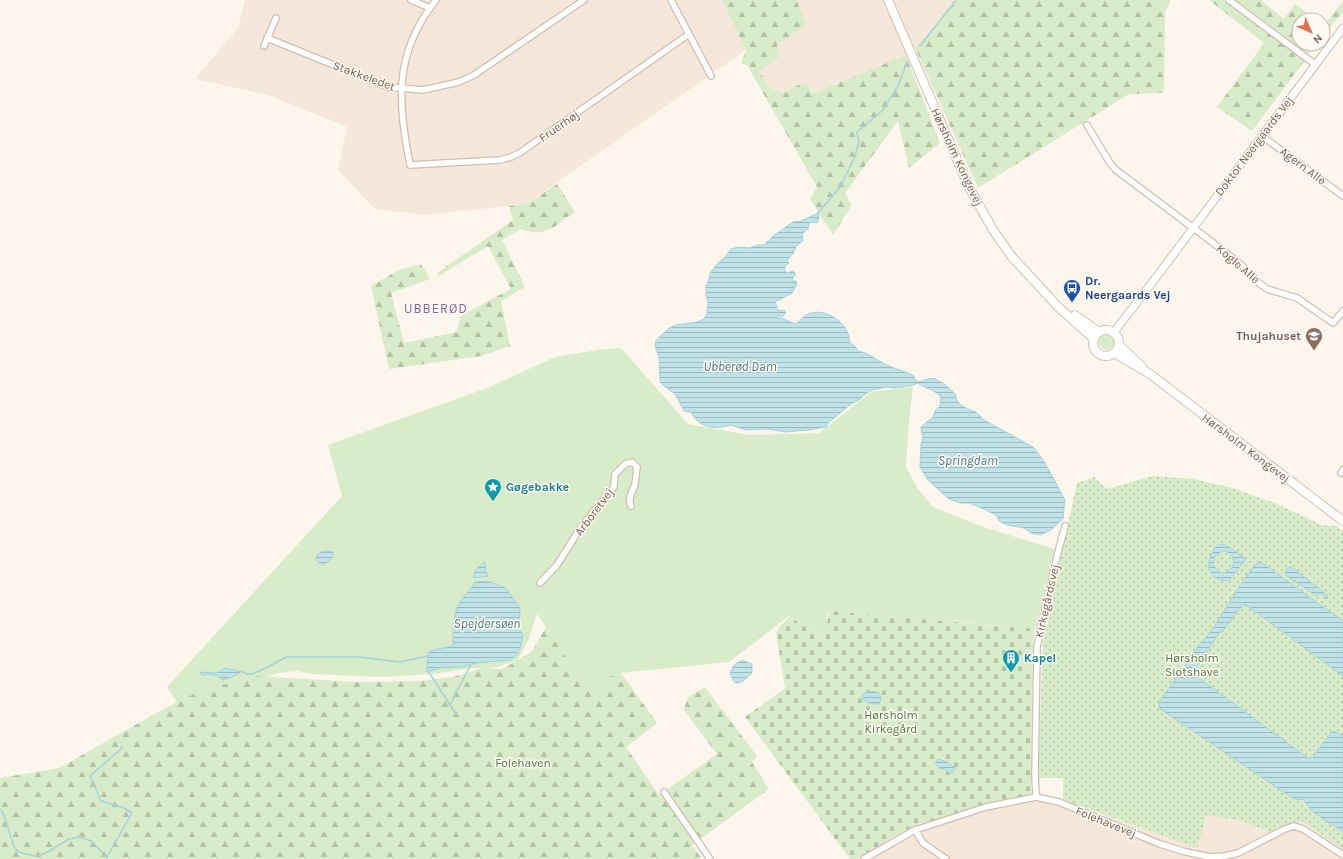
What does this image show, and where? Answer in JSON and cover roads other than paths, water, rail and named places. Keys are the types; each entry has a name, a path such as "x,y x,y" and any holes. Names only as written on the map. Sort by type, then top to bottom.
{"main road":[{"name":"Hørsholm Kongevej","path":"888,0 972,193 992,230 1012,257 1056,305 1094,339"},
{"name":"Hørsholm Kongevej","path":"1052,299 1059,302 1079,319 1099,332"},
{"path":"1108,330 1114,332 1118,335 1119,345 1114,353 1108,356 1099,353 1094,347 1094,339 1099,332 1108,330"},
{"name":"Hørsholm Kongevej","path":"1119,345 1150,374"},
{"name":"Hørsholm Kongevej","path":"1114,353 1150,374 1343,521"}],"street":[{"path":"411,0 430,8"},
{"path":"401,90 406,57 410,44 436,0"},
{"name":"Stakkeledet","path":"267,38 388,87 401,90 423,90 459,82 474,75 584,0"},
{"path":"671,0 711,76"},
{"path":"1229,0 1316,65"},
{"path":"264,46 276,18"},
{"name":"Doktor Neergaards Vej","path":"1114,332 1343,28"},
{"name":"Fruerhøj","path":"401,90 405,137 410,165 500,160 521,152 689,34"},
{"path":"1087,125 1110,163 1116,170 1193,228"},
{"name":"Agern Alle","path":"1262,136 1343,196"},
{"name":"Kogle Alle","path":"1193,228 1240,264 1259,284 1266,288 1297,298 1334,323 1343,310"},
{"name":"Arboretvej","path":"540,583 557,565 581,527 614,487 615,474 625,464 630,462 635,464 636,467 635,483 629,502 632,506"},
{"name":"Kirkegårdsvej","path":"1036,797 1035,736 1037,647 1057,556 1066,526"},
{"path":"664,792 710,859"},
{"name":"Folehavevej","path":"864,859 914,830 986,807 1036,797 1059,802 1160,844 1186,852 1210,857 1238,853 1294,826 1303,829 1343,855"},
{"path":"914,830 923,843 946,859"}],"water":[{"name":"Ubberød Dam","path":"818,213 819,217 817,223 809,223 808,229 802,234 803,241 796,246 794,252 787,261 789,263 785,266 785,271 787,273 793,271 796,274 792,279 793,281 796,281 797,284 792,293 775,302 779,311 784,310 786,313 782,317 778,315 778,319 781,318 796,324 806,315 814,312 825,313 836,318 848,332 850,343 855,346 858,351 866,353 891,367 911,374 914,376 915,380 920,382 932,378 938,380 946,385 956,395 957,401 961,405 976,412 984,420 1033,447 1044,461 1065,500 1063,519 1051,530 1040,535 1031,533 1024,528 1007,525 999,521 997,516 984,509 969,503 960,503 949,499 928,480 920,467 921,444 923,438 921,428 933,417 935,411 940,406 941,398 933,391 918,383 910,386 894,388 887,387 872,390 851,404 828,423 826,427 785,432 768,429 746,430 731,425 725,427 714,427 703,424 694,417 691,412 684,411 675,394 660,382 659,357 655,346 656,341 673,326 694,323 704,319 707,314 708,302 706,287 711,272 716,265 731,249 764,245 773,236 793,222 801,221"},
{"path":"1220,544 1228,546 1246,559 1229,581 1214,576 1209,569 1210,559 1214,549","holes":["1222,551 1230,554 1234,562 1232,568 1225,573 1219,572 1213,564 1215,556"]},
{"path":"321,552 333,552 333,557 325,564 320,564 316,559 317,555"},
{"path":"483,562 485,563 488,576 473,577 475,571"},
{"path":"1258,562 1261,562 1343,621 1343,676 1245,604 1236,613 1223,631 1220,632 1193,672 1195,675 1308,758 1312,758 1332,731 1343,737 1343,832 1313,812 1303,799 1298,800 1291,797 1159,708 1160,701 1200,644 1212,630 1245,578"},
{"path":"1291,567 1324,592 1328,598 1325,599 1321,593 1316,596 1286,575 1285,573 1287,569"},
{"name":"Spejdersøen","path":"487,581 506,588 520,608 519,628 523,636 518,653 511,660 476,663 462,667 440,668 427,672 429,652 435,649 451,646 453,644 454,618 459,603 472,588 475,582"},
{"path":"742,660 752,664 752,673 742,682 736,683 730,674 733,666"},
{"path":"226,668 241,672 222,680 218,676 209,674 203,675 199,672 216,673"},
{"path":"869,691 880,694 881,700 879,704 873,704 863,700 864,694"},
{"path":"938,759 947,762 955,768 954,771 950,772 943,768 940,769 935,763"}],"waterway":[{"path":"920,46 956,0"},
{"path":"818,213 841,186 855,156 859,142 857,132 882,111 898,86 907,62"},
{"path":"241,671 247,674 252,674 286,657 359,657 400,662 428,656"},
{"path":"450,705 471,664"},
{"path":"428,671 456,714"},
{"path":"107,859 132,813 124,808 101,801 90,776 122,748 122,746"},
{"path":"0,809 4,815 14,847 19,852 34,856 44,854 69,839 80,837 91,841 107,857"}],"place":[{"name":"Dr. Neergaards Vej","path":"1072,303"},
{"name":"Thujahuset","path":"1314,351"},
{"name":"Gøgebakke","path":"493,502"},
{"name":"Kapel","path":"1011,673"}],"district":[{"name":"UBBERØD","path":"436,308"}],"water label":[{"name":"Springdam","path":"968,460"}],"park label":[{"name":"Hørsholm Slotshave","path":"1192,665"},
{"name":"Hørsholm Kirkegård","path":"891,722"},
{"name":"Folehaven","path":"523,763"}]}
